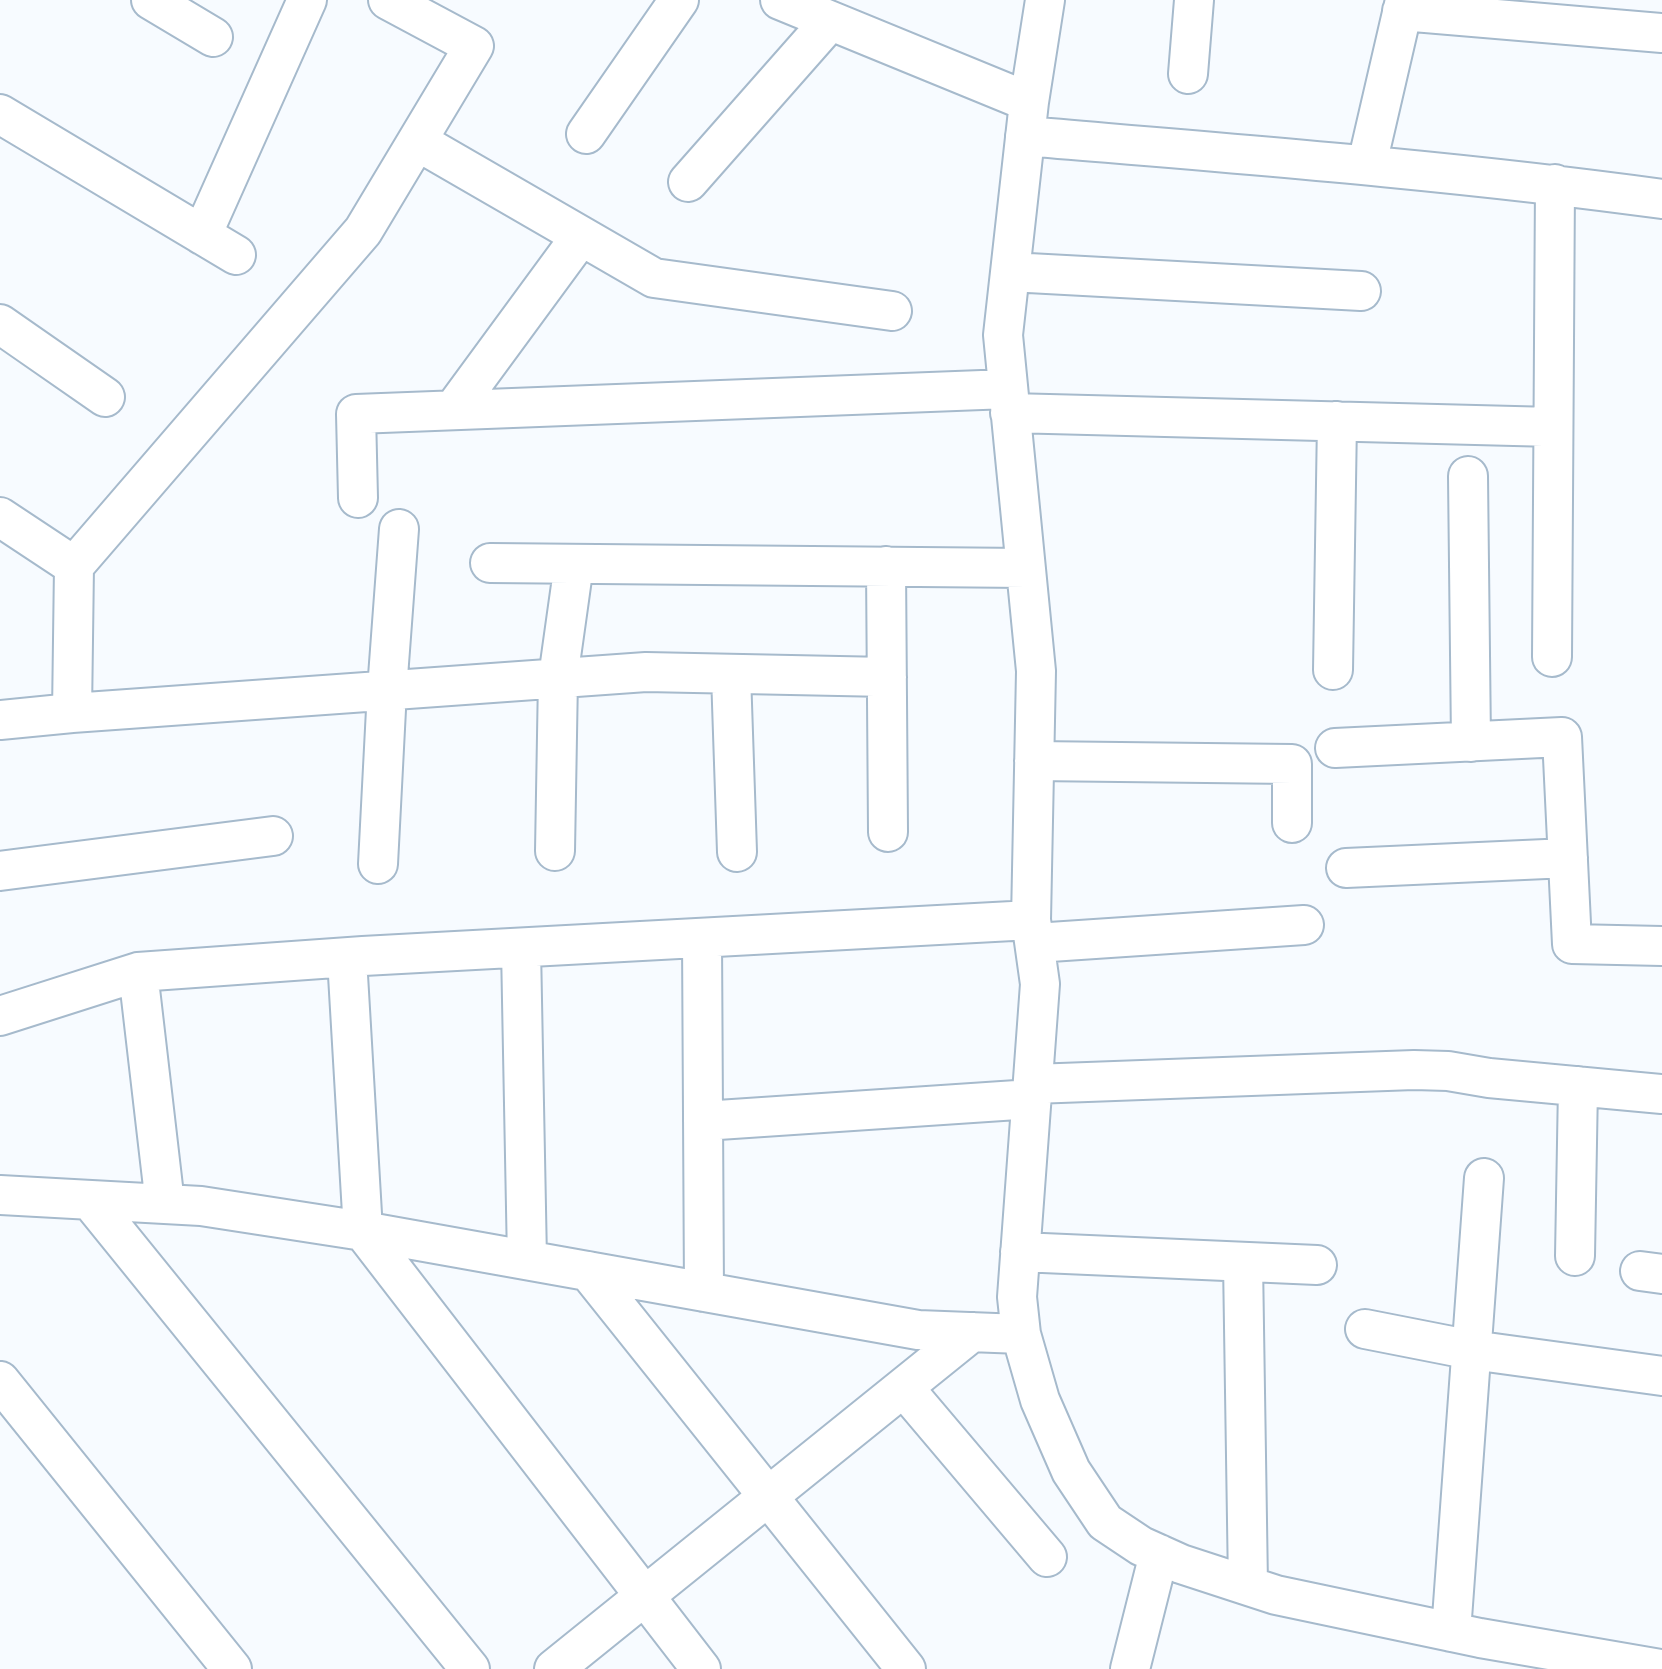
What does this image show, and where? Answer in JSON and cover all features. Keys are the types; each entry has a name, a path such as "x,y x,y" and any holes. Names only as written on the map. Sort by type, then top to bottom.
{"street":[{"path":"151,0 213,37"},
{"path":"201,235 307,0"},
{"path":"72,713 74,566 363,231 474,46 388,0"},
{"path":"586,134 679,0"},
{"path":"1045,0 1027,119 1003,335 1036,671 1033,932 1041,984 1017,1297 1021,1334 1040,1400 1071,1471 1105,1522 1141,1546 1181,1564 1276,1594 1469,1646 1660,1669"},
{"path":"1188,74 1194,0"},
{"path":"791,2 1027,119 1367,164 1555,184 1662,199"},
{"path":"1367,164 1403,6 1662,33"},
{"path":"688,182 830,21"},
{"path":"0,114 236,255"},
{"path":"416,141 654,278 892,311"},
{"path":"1552,657 1555,184"},
{"path":"454,409 581,236"},
{"path":"1010,272 1361,291"},
{"path":"0,324 105,397"},
{"path":"358,498 356,414 454,409 1009,401 1337,421 1553,427"},
{"path":"1333,670 1337,421"},
{"path":"1468,476 1471,741"},
{"path":"0,517 74,566"},
{"path":"377,864 399,529"},
{"path":"490,563 1026,568"},
{"path":"555,851 558,678 574,564"},
{"path":"886,566 888,832"},
{"path":"0,720 646,672 887,677"},
{"path":"731,674 737,852"},
{"path":"1335,748 1562,737 1572,944 1662,946"},
{"path":"1034,761 1292,764 1292,823"},
{"path":"0,871 273,836"},
{"path":"1346,869 1568,858"},
{"path":"0,1016 138,972 702,939 1304,925"},
{"path":"702,939 704,1292"},
{"path":"521,948 527,1260"},
{"path":"347,958 363,1231 701,1669"},
{"path":"138,972 165,1204"},
{"path":"703,1121 1032,1092 1414,1070 1448,1071 1489,1078 1662,1094"},
{"path":"1575,1256 1578,1086"},
{"path":"1469,1646 1472,1350 1483,1178"},
{"path":"0,1195 201,1206 363,1231 918,1330 1021,1334"},
{"path":"90,1200 470,1669"},
{"path":"1020,1252 1317,1265"},
{"path":"1243,1262 1248,1585"},
{"path":"588,1271 906,1669"},
{"path":"1365,1329 1472,1350 1662,1376"},
{"path":"554,1669 972,1332"},
{"path":"0,1381 232,1669"},
{"path":"904,1388 1046,1557"},
{"path":"1130,1669 1159,1554"}]}
